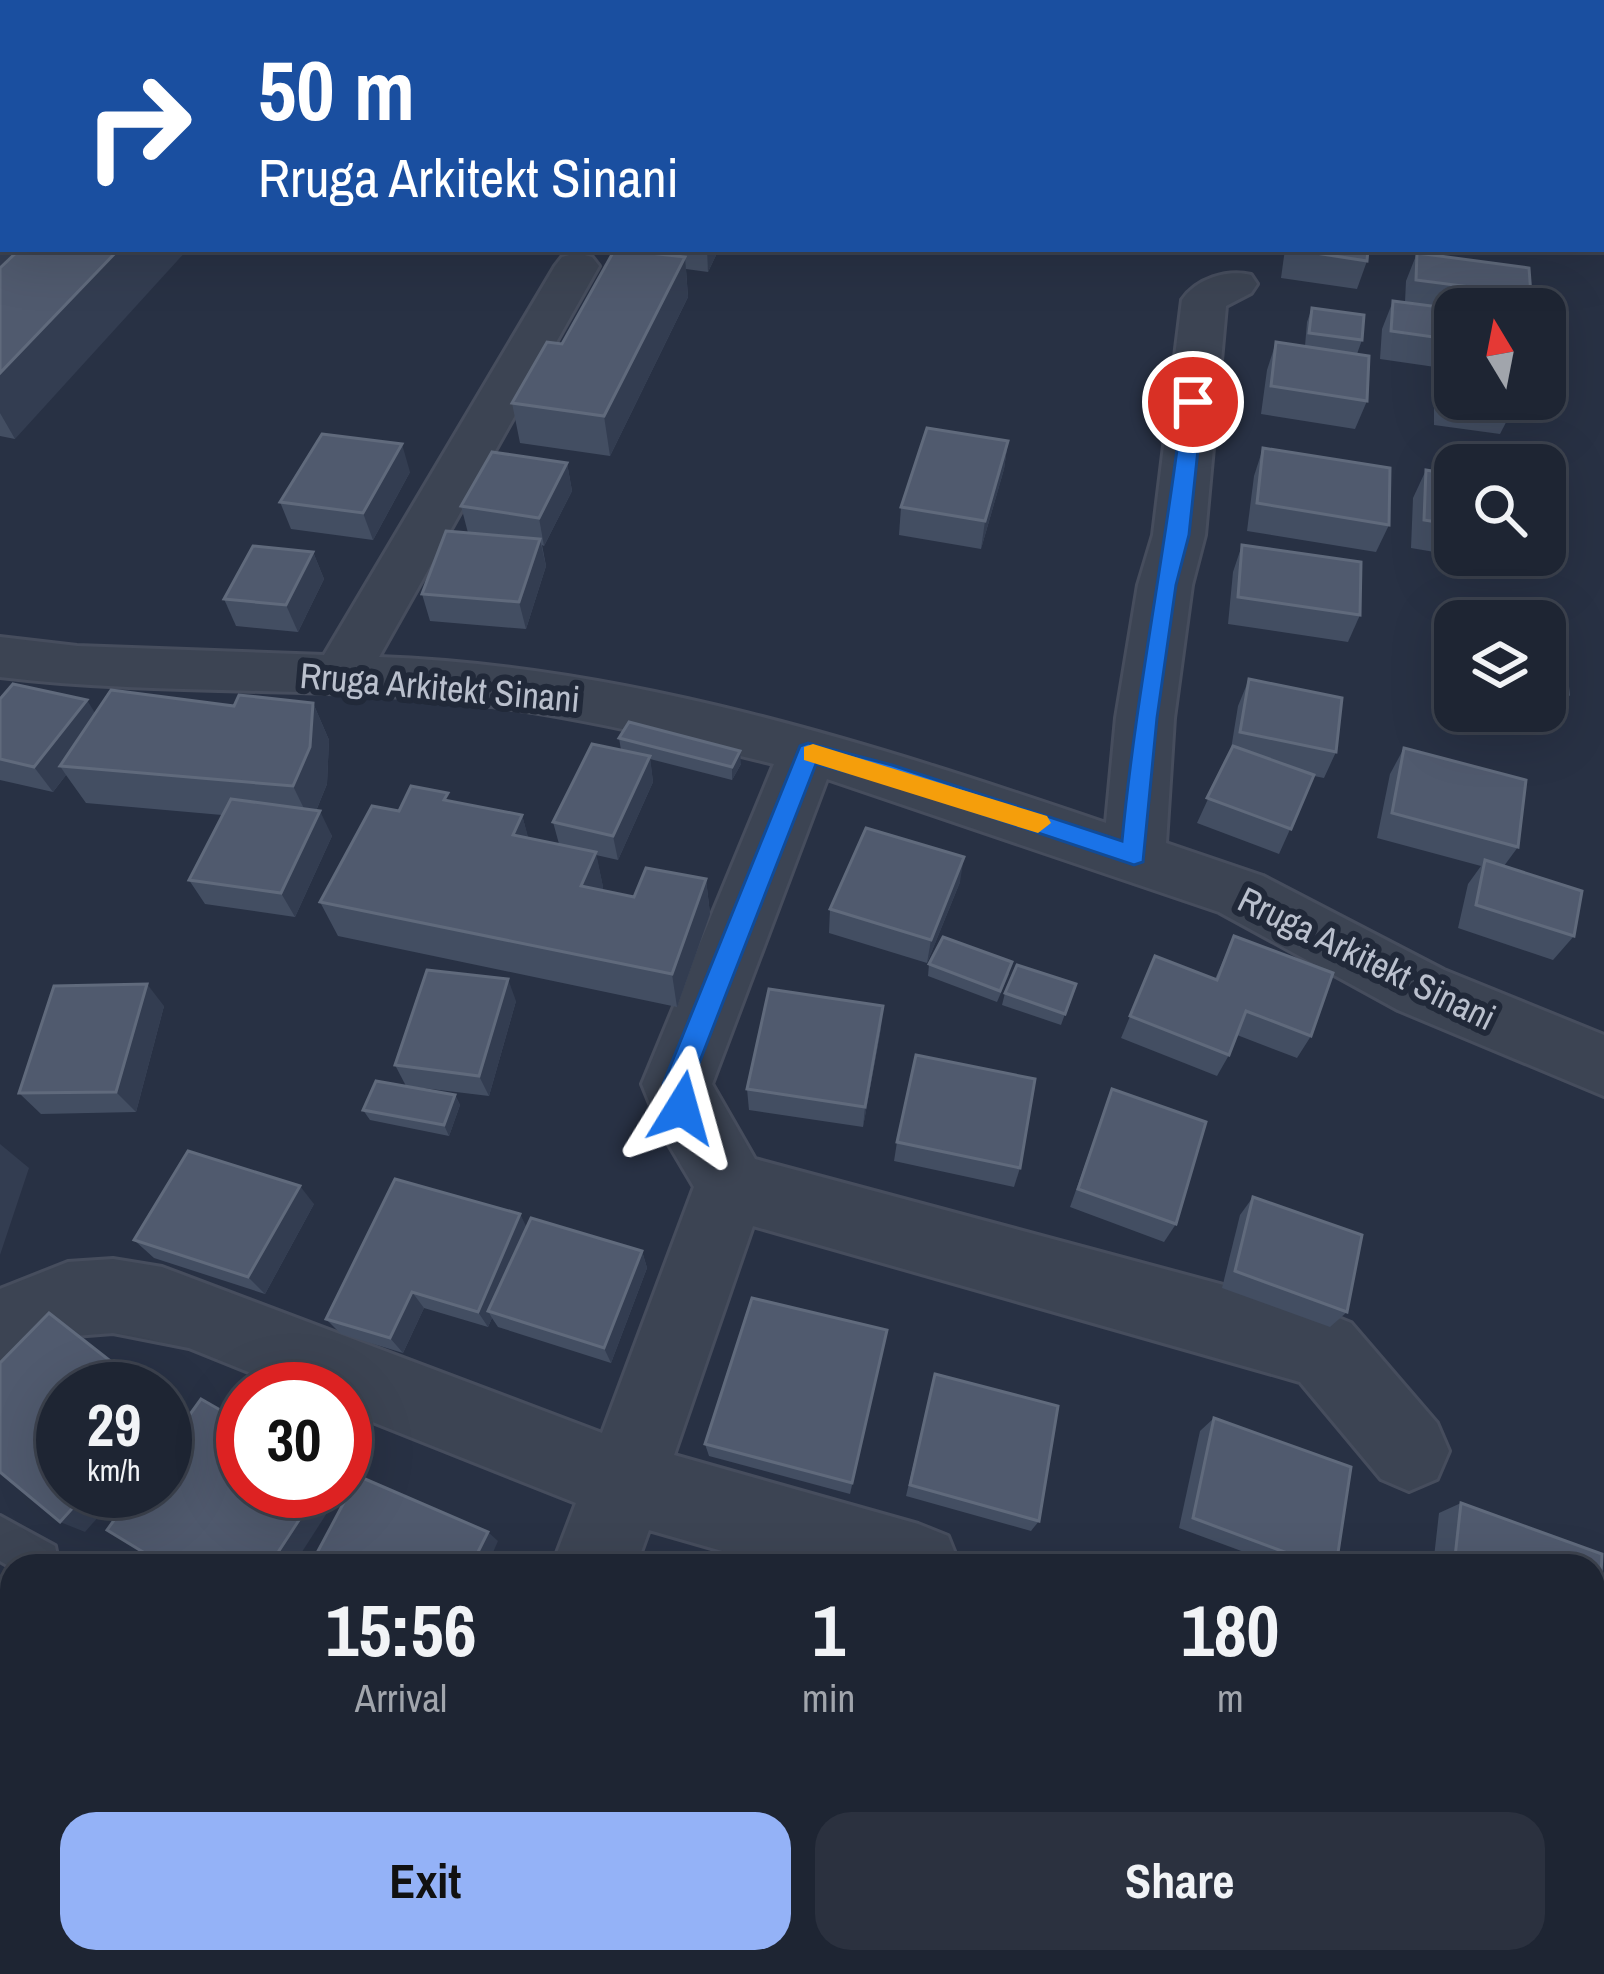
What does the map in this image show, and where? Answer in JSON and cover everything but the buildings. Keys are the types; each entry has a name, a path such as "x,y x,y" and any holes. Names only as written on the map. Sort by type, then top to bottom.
{"street":[{"path":"342,676 369,620 577,266"},
{"path":"1134,855 1145,718 1165,585 1179,535 1204,300 1235,284"},
{"name":"Rruga Arkitekt Sinani","path":"0,657 77,666 445,680 574,695 808,752 892,774 1241,894 1421,990 1604,1066"},
{"path":"599,1554 731,1186 720,1161 682,1108 677,1084 808,752"},
{"path":"731,1186 1324,1350 1409,1451"},
{"path":"0,1334 25,1314 76,1294 125,1294 189,1311 626,1483 876,1554"}],"lane":[{"path":"0,1537 28,1554"}],"slow traffic":[{"path":"813,753 1038,823"}],"route":[{"path":"682,1108 677,1084 808,752 892,774 1134,855 1145,718 1165,585 1179,535 1193,402"}]}
